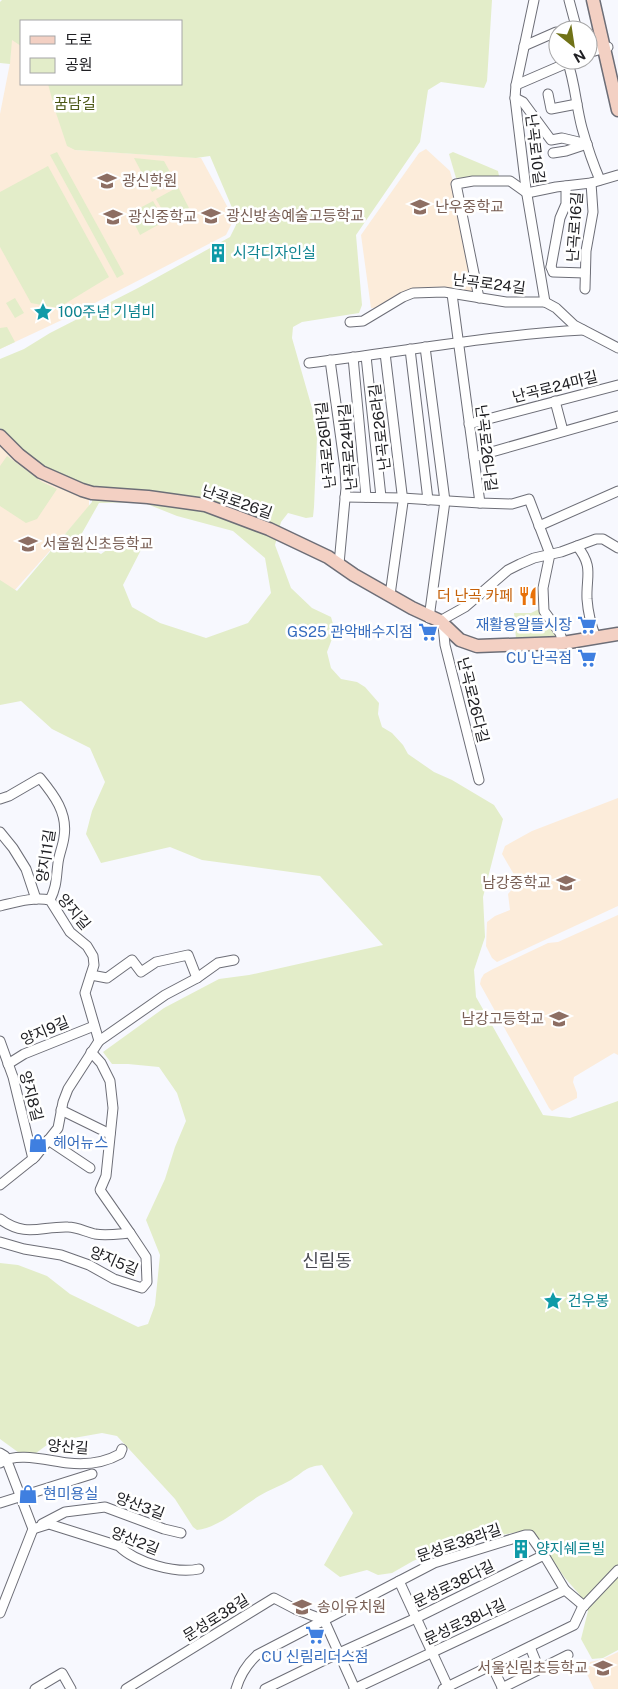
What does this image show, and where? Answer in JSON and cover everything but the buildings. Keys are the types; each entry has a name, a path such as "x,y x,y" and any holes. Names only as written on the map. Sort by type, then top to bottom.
{"street":[{"name":"난곡로10길","path":"534,0 515,98 527,192 545,302"},
{"path":"569,0 574,20"},
{"path":"593,0 618,86"},
{"path":"599,0 618,110"},
{"path":"524,46 548,36"},
{"path":"598,51 606,48"},
{"path":"516,85 550,70"},
{"path":"571,70 582,128 600,180"},
{"path":"548,94 551,109 577,104"},
{"path":"515,98 523,102 551,140 562,138 588,144"},
{"path":"553,153 588,144"},
{"name":"난곡로16길","path":"527,192 591,183 618,176"},
{"path":"479,298 456,184 473,181 510,181 527,192"},
{"name":"난곡로16길","path":"585,289 586,251 593,212 591,183"},
{"name":"난곡로16길","path":"566,186 566,204 560,218 551,267 553,272 585,273"},
{"path":"539,267 551,267"},
{"name":"난곡로24길","path":"350,322 363,321 413,293 432,292 506,302 545,302 556,308 574,325 618,348"},
{"path":"452,294 459,342"},
{"path":"309,363 385,354 459,342 566,330 583,330"},
{"name":"난곡로26나길","path":"459,342 480,503 512,504 529,499 550,554"},
{"path":"425,347 444,501 437,621 465,607 508,570 527,561 561,552 596,539 603,540 618,548"},
{"path":"410,349 428,500"},
{"name":"난곡로26라길","path":"385,354 402,498 390,596"},
{"name":"난곡로24바길","path":"353,358 366,497 381,498 366,356"},
{"name":"난곡로26마길","path":"330,360 345,469 345,497 339,564"},
{"name":"난곡로24마길","path":"469,424 618,385"},
{"path":"555,401 563,431"},
{"path":"474,457 618,416"},
{"name":"난곡로26길","path":"0,436 19,455 41,472 82,490 92,493 148,497 205,505 276,532 328,557 354,575 437,621 460,640 477,646 563,643 618,634"},
{"path":"540,526 618,491"},
{"name":"난곡로26마길","path":"345,497 366,497"},
{"path":"381,498 480,503"},
{"path":"577,546 586,561 589,572 587,597 590,620 596,638"},
{"path":"550,554 543,588 544,612 560,633 563,643"},
{"name":"난곡로26다길","path":"437,621 445,645 478,780"},
{"name":"양지11길","path":"0,799 9,796 40,778 57,800 65,824 65,835 58,862 55,890 50,900"},
{"path":"0,832 26,869 36,899"},
{"name":"양지길","path":"0,906 36,899 50,900 70,932 87,946 93,956 94,965 85,993 98,1041"},
{"path":"91,975 107,978 132,960 141,972 156,962 188,955 197,978"},
{"path":"0,1185 33,1159 58,1128 61,1110 68,1089 98,1041 166,995 197,978 218,963 234,960"},
{"name":"양지9길","path":"8,1064 24,1054 94,1026"},
{"name":"양지8길","path":"0,1041 23,1116 33,1159"},
{"path":"91,1052 110,1081 113,1108 106,1176 100,1190 130,1233"},
{"path":"61,1110 110,1134"},
{"path":"48,1140 90,1168"},
{"name":"양지5길","path":"0,1219 12,1226 25,1230 38,1231 70,1226 96,1234 130,1233 146,1257 148,1282 142,1288 114,1279 90,1265 61,1255 24,1249 0,1242"},
{"name":"양산길","path":"33,1529 2,1458 93,1463 108,1460 120,1454 122,1449"},
{"name":"양산길","path":"0,1503 92,1474"},
{"name":"양산3길","path":"33,1529 65,1512 105,1507 155,1526 181,1533"},
{"name":"양산2길","path":"33,1529 49,1524 120,1546 127,1554 148,1562 189,1571 199,1569"},
{"path":"0,1613 33,1529"},
{"name":"문성로38라길","path":"324,1620 434,1563 525,1535 530,1535 544,1555"},
{"path":"544,1555 565,1590 584,1606"},
{"name":"문성로38다길","path":"339,1653 416,1618 544,1555"},
{"path":"399,1581 432,1652 446,1688 574,1625 584,1606 618,1570"},
{"path":"0,1584 10,1588"},
{"name":"문성로38나길","path":"355,1689 565,1590"},
{"name":"문성로38길","path":"126,1689 274,1598 295,1609 324,1620"},
{"path":"236,1689 247,1664 256,1655 324,1620 355,1689"},
{"path":"530,1647 539,1670"},
{"path":"265,1689 339,1653"},
{"path":"492,1666 503,1689 568,1655"},
{"path":"35,1689 62,1672 72,1689"}],"shaded area":[{"name":"광신학원","path":"20,23 20,85 123,85 75,150 201,158 234,219 226,235 64,319 0,349 0,114 10,63 11,39"},
{"name":"난우중학교","path":"426,149 450,171 474,291 471,295 431,289 379,308 371,308 361,235 419,153"},
{"name":"서울원신초등학교","path":"0,444 38,477 89,498 89,507 14,591 0,581"},
{"name":"남강중학교","path":"618,798 618,906 497,962 492,958 486,946 487,922 495,916 510,910 508,894 514,887 516,878 502,854 505,846 532,831"},
{"name":"남강고등학교","path":"618,915 618,1055 614,1053 574,1077 573,1082 577,1098 552,1111 480,984 481,979 484,974 493,969 548,943 558,942"},
{"name":"서울신림초등학교","path":"618,1652 618,1689 594,1689 587,1674 590,1662 603,1659"}],"green space":[{"name":"꿈담길","path":"2,0 492,0 487,81 484,88 441,82 428,90 420,142 356,235 362,305 359,313 302,322 293,327 292,338 312,408 317,438 314,507 313,517 306,518 288,513 281,522 275,545 291,588 312,608 331,617 335,631 327,652 331,668 341,679 357,682 365,687 379,703 378,714 382,727 392,733 408,754 434,772 452,780 494,805 503,819 483,897 485,937 474,970 476,997 543,1115 570,1118 618,1101 618,1650 603,1658 592,1659 581,1639 588,1611 579,1594 565,1578 531,1530 459,1542 413,1561 392,1573 378,1575 367,1570 340,1577 324,1565 353,1513 322,1465 308,1468 291,1480 259,1496 221,1521 197,1530 193,1527 175,1499 117,1436 102,1433 51,1442 36,1453 22,1455 0,1439 0,1263 18,1265 47,1276 70,1294 138,1327 148,1324 155,1305 160,1255 146,1220 165,1179 186,1121 177,1093 159,1067 112,1064 103,1052 164,1008 219,979 249,975 383,945 320,876 202,860 170,847 101,863 86,834 92,811 105,782 90,748 52,729 21,701 0,705 0,580 17,591 92,502 93,486 63,476 45,466 28,455 0,428 0,359 24,349 50,333 138,288 230,237 236,225 236,217 210,156 196,158 75,150 67,146 55,110 48,85 182,85 182,20 20,20 20,45 12,40 10,64 0,63 0,2","holes":["142,502 177,516 233,531 265,558 271,593 248,623 206,638 160,623 132,607 123,585 143,546 121,540 101,554 77,542 99,503"]},
{"path":"57,152 124,274 117,278 50,155"},
{"path":"453,152 498,171 499,176 456,178 449,154"},
{"path":"134,158 164,161 174,179 152,192"},
{"path":"48,166 109,277 58,308 31,303 0,247 0,192"},
{"path":"178,187 189,208 168,220 156,199"},
{"path":"153,201 165,221 140,235 133,221 136,210"},
{"path":"15,298 24,313 15,318 6,303"},
{"path":"7,327 15,342 0,349 0,328"},
{"path":"7,456 42,482 57,489 37,519 26,523 0,506 0,466"},
{"path":"539,609 547,625 558,638 516,639 514,613 531,613"}],"place":[{"name":"광신학원","path":"107,181"},
{"name":"난우중학교","path":"420,207"},
{"name":"광신방송예술고등학교","path":"211,216"},
{"name":"광신중학교","path":"113,217"},
{"name":"시각디자인실","path":"218,253"},
{"name":"100주년 기념비","path":"43,312"},
{"name":"서울원신초등학교","path":"28,544"},
{"name":"더 난곡 카페","path":"528,596"},
{"name":"재활용알뜰시장","path":"587,625"},
{"name":"GS25 관악배수지점","path":"428,632"},
{"name":"CU 난곡점","path":"587,658"},
{"name":"남강중학교","path":"566,883"},
{"name":"남강고등학교","path":"559,1019"},
{"name":"헤어뉴스","path":"38,1143"},
{"name":"건우봉","path":"553,1301"},
{"name":"현미용실","path":"28,1494"},
{"name":"양지쉐르빌","path":"521,1549"},
{"name":"송이유치원","path":"302,1607"},
{"name":"CU 신림리더스점","path":"315,1635"},
{"name":"서울신림초등학교","path":"603,1668"}],"district":[{"name":"신림동","path":"327,1261"}]}
